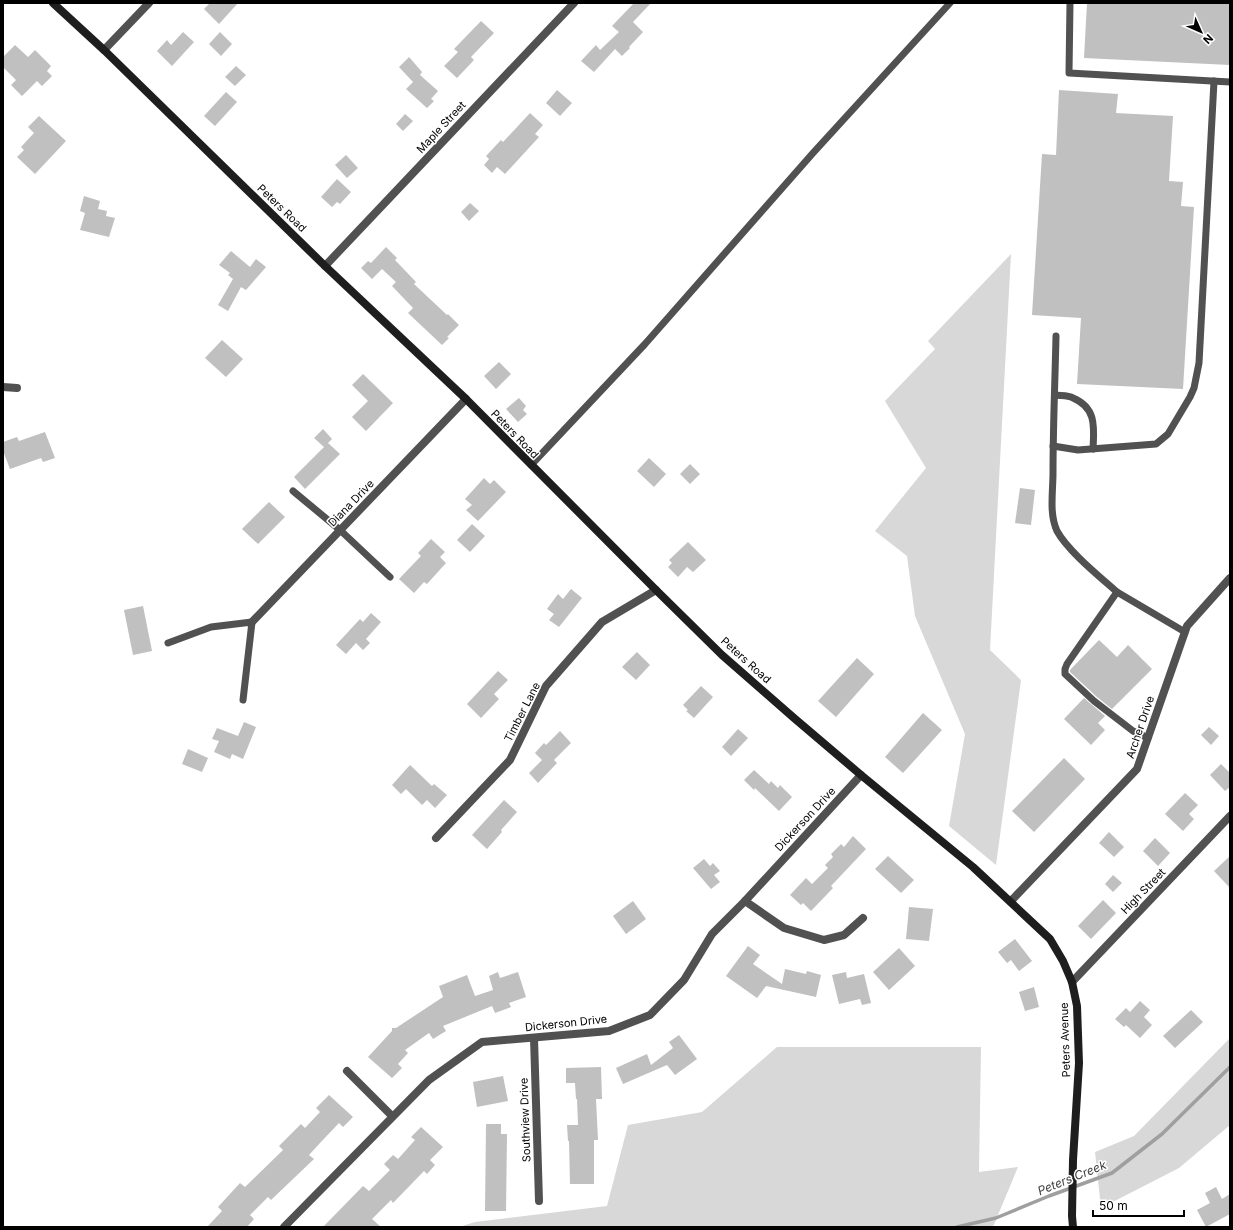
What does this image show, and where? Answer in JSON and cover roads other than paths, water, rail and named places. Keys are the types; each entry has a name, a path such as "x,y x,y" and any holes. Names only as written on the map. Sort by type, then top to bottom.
{"street":[{"name":"Peters Road","path":"53,3 104,50 325,266 466,399 530,465 722,655 861,775 973,867"},
{"path":"104,50 149,3"},
{"name":"Maple Street","path":"325,266 574,3"},
{"path":"3,387 17,388"},
{"name":"Diana Drive","path":"252,622 466,399"},
{"name":"Archer Drive","path":"1010,901 1137,769 1187,626 1230,578"},
{"name":"Timber Lane","path":"436,838 510,760 546,686 602,622 656,590"},
{"name":"Dickerson Drive","path":"284,1227 429,1080 482,1042 609,1031 650,1016 684,980 712,934 745,901 861,775"},
{"name":"High Street","path":"1072,982 1230,816"},
{"name":"Peters Avenue","path":"973,867 1050,939 1063,961 1072,982 1077,1006 1079,1063 1073,1160 1072,1227"},
{"path":"745,901 784,928 824,940 844,935 863,918"},
{"name":"Southview Drive","path":"534,1038 539,1201"},
{"path":"347,1071 392,1116"}],"lane":[{"path":"530,465 645,344 813,153 950,3"},
{"path":"1070,3 1069,73 1230,82"},
{"path":"1053,446 1078,450 1156,444 1168,434 1194,388 1199,363 1214,81"},
{"path":"1056,336 1052,518 1058,531 1067,544 1117,592 1185,632"},
{"path":"1054,395 1073,397 1084,404 1090,411 1094,422 1093,449"},
{"path":"293,491 340,530 390,577"},
{"path":"1117,592 1067,664 1065,674 1094,701 1133,731 1148,738"},
{"path":"168,644 211,627 252,622 243,700"}],"waterway":[{"name":"Peters Creek","path":"957,1227 996,1218 1049,1196 1112,1173 1162,1134 1230,1067"}]}
